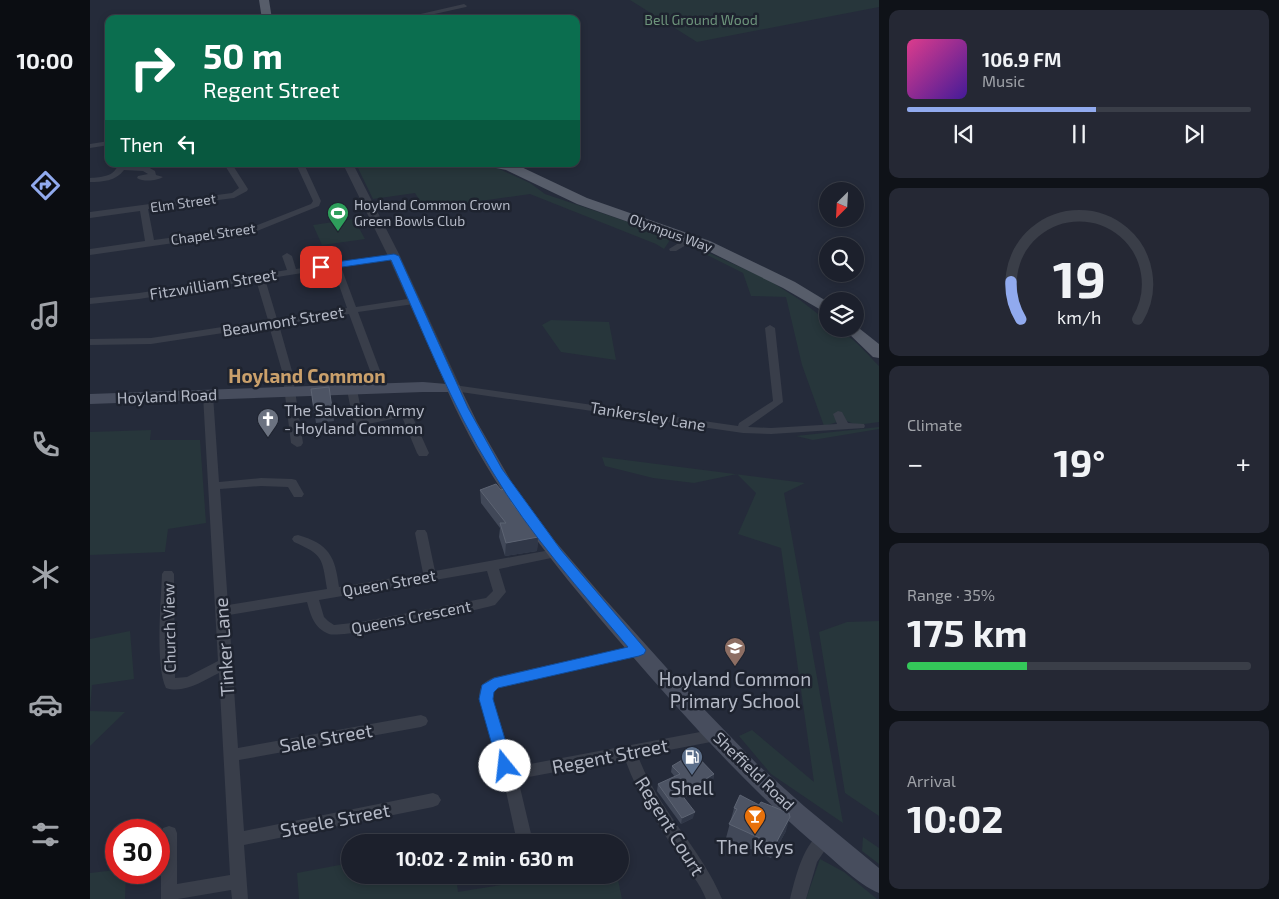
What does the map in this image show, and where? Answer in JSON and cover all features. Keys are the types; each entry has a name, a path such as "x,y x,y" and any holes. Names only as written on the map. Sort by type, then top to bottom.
{"main road":[{"path":"264,0 266,15"},
{"name":"Olympus Way","path":"509,167 582,202 690,239 747,263 819,303"},
{"path":"861,337 879,353"},
{"name":"Hoyland Road","path":"90,399 423,387 454,388"},
{"name":"Sheffield Road","path":"454,388 481,444 497,471 556,553 639,650 716,735 770,790 879,882"}],"street":[{"path":"422,15 464,6"},
{"path":"90,146 105,144"},
{"path":"90,180 111,177 118,173 121,167"},
{"path":"130,167 145,169 156,177 141,178"},
{"name":"Elm Street","path":"90,215 225,197 241,192 244,189 230,167"},
{"name":"Chapel Street","path":"90,252 257,228 315,206 318,202 301,167"},
{"name":"Sheffield Road","path":"350,167 394,256 454,388"},
{"path":"144,209 150,244"},
{"path":"673,248 690,239"},
{"path":"287,256 292,272"},
{"name":"Fitzwilliam Street","path":"90,301 139,296 394,256"},
{"path":"336,265 351,310 377,376"},
{"path":"260,277 287,371 297,443"},
{"name":"Beaumont Street","path":"90,342 151,341 414,301"},
{"path":"743,430 743,424 778,402 770,328"},
{"name":"Tankersley Lane","path":"454,388 743,430 772,431 860,426"},
{"path":"352,390 358,423 406,413 422,452"},
{"name":"Tinker Lane","path":"208,395 240,899"},
{"path":"838,414 844,427"},
{"path":"214,486 262,482 292,483 298,494"},
{"path":"421,533 430,576"},
{"path":"298,539 320,549 330,566 334,593"},
{"name":"Queen Street","path":"222,611 492,566 556,553"},
{"name":"Queens Crescent","path":"312,597 318,618 323,625 333,630 352,629 490,602 500,592 492,566"},
{"name":"Church View","path":"168,574 167,666 168,678 171,684 189,682 224,664"},
{"path":"523,834 509,773 486,699 486,689 494,684 639,650"},
{"name":"Sale Street","path":"232,755 421,721"},
{"name":"Regent Street","path":"509,773 630,753 716,735"},
{"name":"Regent Court","path":"630,753 637,775 647,794 710,889 714,899"},
{"name":"Steele Street","path":"236,840 433,800"},
{"path":"798,899 806,869 816,848 825,838"},
{"path":"169,896 239,881"}],"green space":[{"name":"Bell Ground Wood","path":"630,0 879,0 879,7 697,42"},
{"path":"357,167 493,167 530,183 545,194 664,234 670,240 664,249 656,244 530,194 425,209 415,193 373,199"},
{"name":"Hoyland Common Crown Green Bowls Club","path":"354,219 365,239 322,245 313,225"},
{"path":"698,248 767,279 800,300 819,315 819,337 849,337 862,348 879,366 879,422 857,425 844,420 824,426 802,365 786,297 751,296 743,273 695,249"},
{"path":"551,320 609,322 616,360 561,352 542,325"},
{"path":"879,427 879,429 813,440 796,436"},
{"path":"151,430 150,440 200,440 206,523 168,529 165,552 90,555 90,432"},
{"path":"602,457 736,474 694,483 653,478 605,466"},
{"path":"737,474 805,483 784,493 843,823 771,774 739,736 752,730 814,782 781,548 738,534 756,493"},
{"path":"879,621 879,816 845,793 819,632 847,622"},
{"path":"130,631 134,679 92,685 90,710 90,639"},
{"path":"90,711 125,712 90,746"},
{"path":"863,837 879,848 879,864 862,851"},
{"path":"820,859 844,872 877,899 806,899"},
{"path":"341,865 341,884 457,884 458,892 506,884 619,884 622,899 299,899 297,873"},
{"path":"105,871 105,884 126,884 125,899 90,899 90,873"}],"building":[{"path":"329,387 332,408 314,410 311,389"},
{"path":"496,484 501,490 504,489 514,501 511,502 538,537 506,543 500,523 506,523 480,490"},
{"path":"694,753 714,774 681,794 695,812 682,818 658,784 680,774 672,766"},
{"path":"740,795 759,805 761,802 789,813 790,817 775,845 729,824 737,809 734,808"}],"place":[{"name":"Hoyland Common Crown Green Bowls Club","path":"338,232"},
{"name":"The Salvation Army - Hoyland Common","path":"268,438"},
{"name":"Hoyland Common Primary School","path":"735,667"},
{"name":"Shell","path":"692,776"},
{"name":"The Keys","path":"755,835"}],"district":[{"name":"Hoyland Common","path":"307,376"}],"route":[{"path":"321,267 394,256 462,408 497,471 531,521 556,553 601,608 639,650 494,684 486,689 486,699 505,766"}]}
